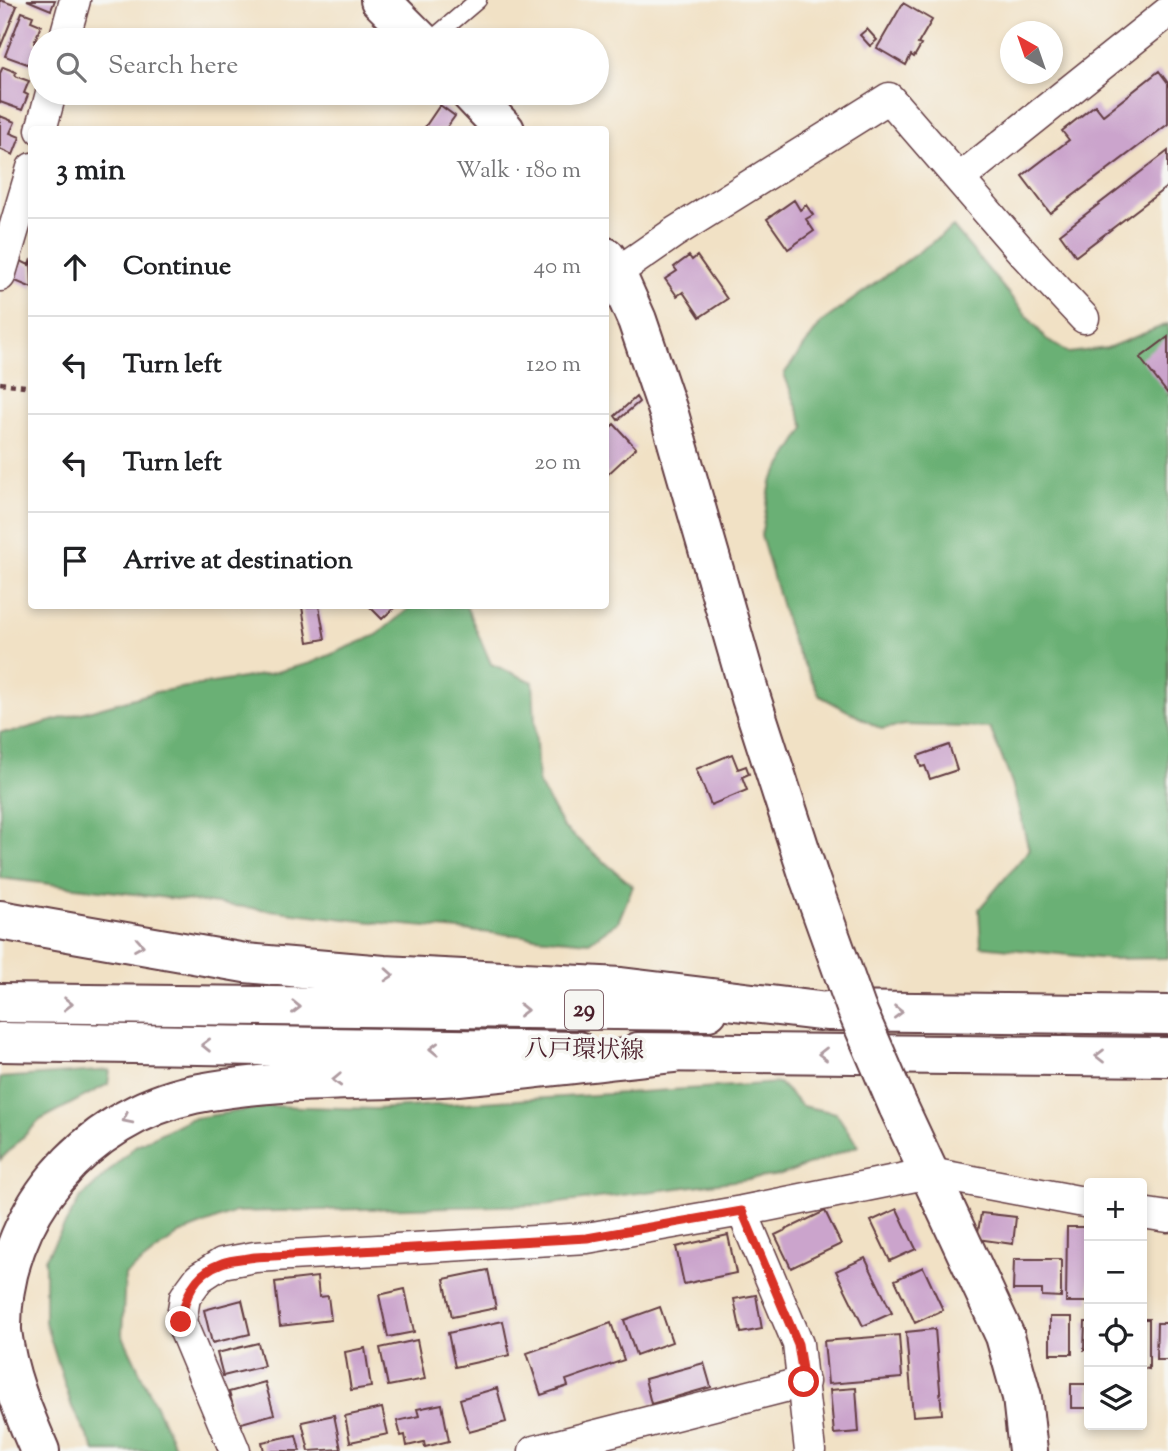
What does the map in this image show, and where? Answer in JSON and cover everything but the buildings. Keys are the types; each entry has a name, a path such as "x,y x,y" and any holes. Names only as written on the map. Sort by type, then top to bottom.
{"main road":[{"path":"380,0 408,28"},
{"path":"481,105 501,126"},
{"path":"609,271 637,320 669,414 751,698 809,877 856,1009 1005,1336 1022,1397 1028,1451"},
{"path":"0,919 245,963 384,975 621,987 819,1011"},
{"name":"八戸環状線","path":"0,1003 1168,1015"},
{"name":"八戸環状線","path":"0,1042 673,1053 1168,1057"},
{"path":"40,1451 23,1412 8,1365 2,1328 3,1286 12,1249 28,1209 50,1178 78,1151 108,1128 146,1109 191,1095 244,1086 457,1076 673,1053"}],"street":[{"path":"67,28 75,0"},
{"path":"959,179 1168,12"},
{"path":"609,271 889,98 1023,253 1084,318"},
{"path":"42,126 48,105"},
{"path":"0,276 28,182"},
{"path":"235,1451 181,1322 185,1297 199,1278 222,1263 255,1257 587,1238 742,1211 930,1173 1084,1202"},
{"path":"742,1211 798,1344 810,1451"},
{"path":"1147,1214 1168,1217"},
{"path":"534,1451 804,1382"}],"lane":[{"path":"445,28 478,0"}],"path":[{"path":"0,383 28,386"}],"green space":[{"path":"953,227 1047,340 1069,353 1107,348 1168,324 1168,958 1108,959 981,946 979,909 1029,850 1012,783 990,728 906,725 881,729 820,696 792,641 761,536 771,482 805,428 784,374 822,322"},
{"path":"408,609 467,609 491,664 533,682 538,782 563,827 633,886 618,922 589,942 362,921 0,878 0,732 13,732 156,692 268,674 311,663 377,635"},
{"path":"110,1070 108,1084 40,1120 0,1160 0,1078"},
{"path":"779,1083 802,1106 836,1113 858,1146 781,1175 543,1205 235,1212 179,1234 125,1275 122,1334 177,1451 95,1451 72,1407 45,1322 45,1259 79,1200 135,1146 189,1119 271,1106 375,1109"}],"route":[{"path":"181,1322 185,1297 199,1278 222,1263 255,1257 587,1238 742,1211 798,1344 804,1382"}]}
